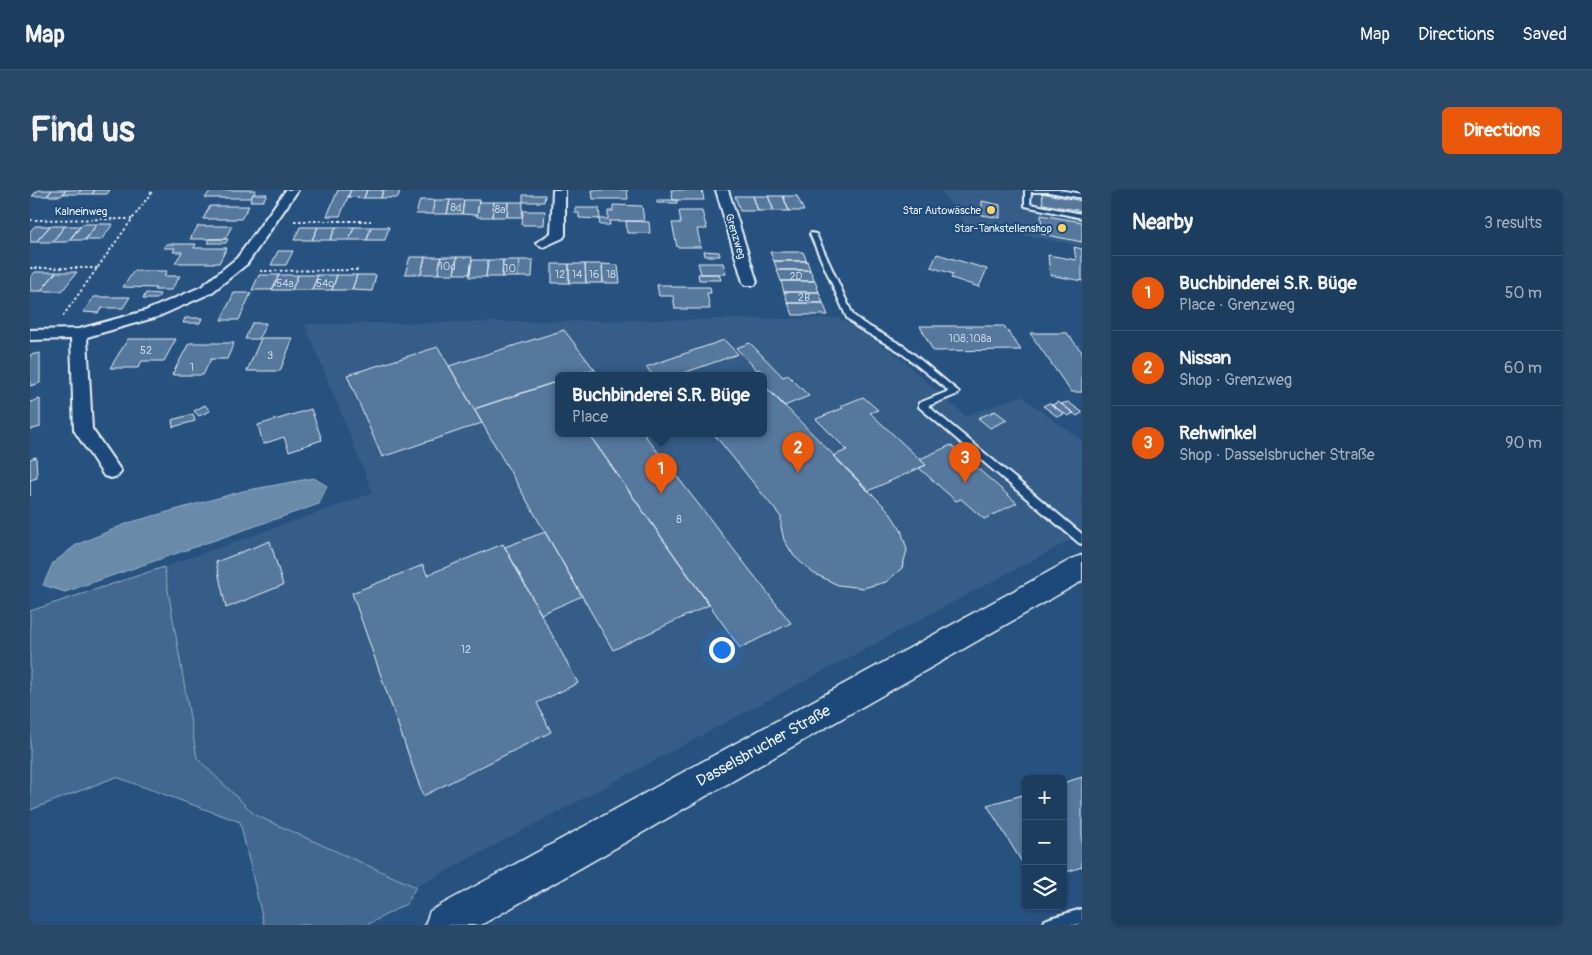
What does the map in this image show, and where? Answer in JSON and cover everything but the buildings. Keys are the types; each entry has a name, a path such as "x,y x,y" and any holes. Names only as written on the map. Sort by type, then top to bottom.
{"street":[{"path":"30,335 79,334 151,314 206,290 242,261 292,190"},
{"path":"543,243 558,235 559,190"},
{"name":"Grenzweg","path":"722,190 750,282"},
{"path":"79,334 82,430 112,471"},
{"name":"Dasselsbrucher Straße","path":"444,925 738,758 1082,567"}],"lane":[{"path":"1082,196 1049,190 1028,190 1027,206 1082,216"},
{"path":"813,234 850,316 860,325 902,349 955,392 922,405 1082,540"},
{"path":"1050,925 1082,916"}],"path":[{"path":"49,335 153,190"},
{"name":"Kalneinweg","path":"30,220 132,220"},
{"path":"270,221 371,222"},
{"path":"30,268 98,268"},
{"path":"229,271 358,270"}],"shaded area":[{"path":"941,190 1082,190 1082,246 965,225"},
{"path":"839,318 892,351 966,416 1021,396 1082,441 1082,534 416,887 255,815 197,758 164,567 373,493 305,324"},
{"path":"314,478 327,486 319,504 65,592 43,585 53,563 76,545 128,523 243,491"},
{"path":"164,567 197,758 255,815 416,887 406,904 367,925 264,925 240,822 116,777 30,810 30,611"}],"place":[{"name":"Star Autowäsche","path":"991,210"},
{"name":"Star-Tankstellenshop","path":"1062,228"},
{"name":"Nissan","path":"798,473"},
{"name":"Rehwinkel","path":"965,483"},
{"name":"Buchbinderei S.R. Büge","path":"661,494"}]}
